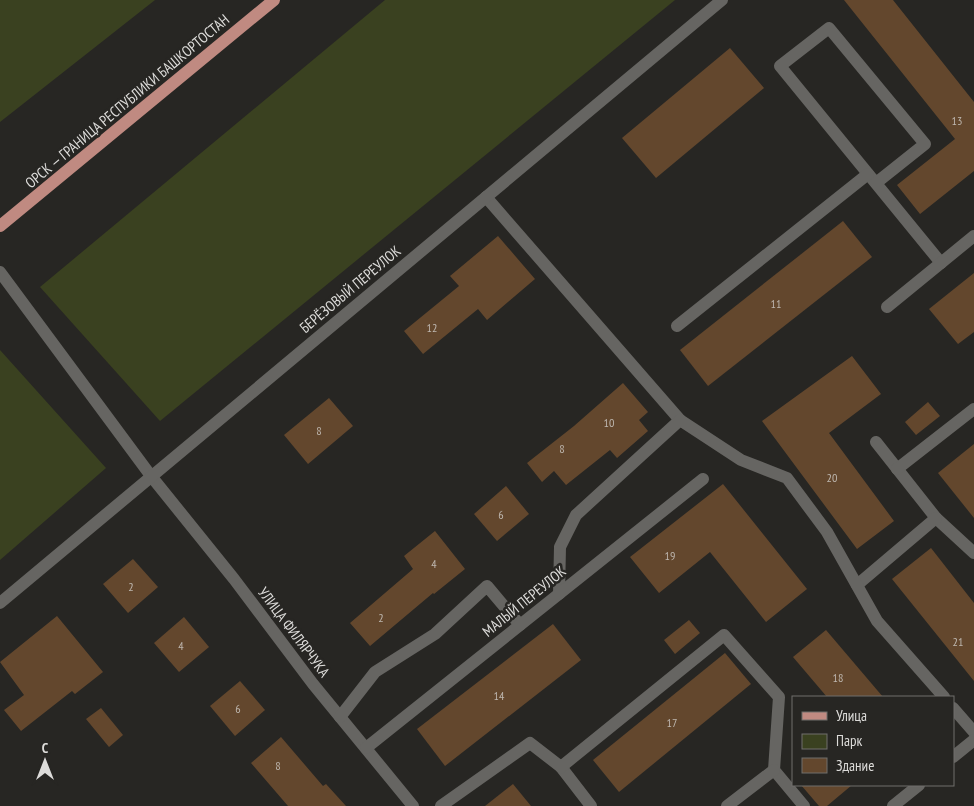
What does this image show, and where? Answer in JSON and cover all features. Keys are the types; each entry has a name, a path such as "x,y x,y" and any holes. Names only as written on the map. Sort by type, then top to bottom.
{"main road":[{"name":"ОРСК — ГРАНИЦА РЕСПУБЛИКИ БАШКОРТОСТАН","path":"0,226 274,0"}],"street":[{"name":"БЕРЁЗОВЫЙ ПЕРЕУЛОК","path":"0,603 722,0"},
{"path":"676,326 872,178 925,144 829,28 780,66 872,178 941,263"},
{"path":"486,197 680,420 741,460 786,478 827,532 877,621 943,696"},
{"path":"887,307 974,236"},
{"name":"УЛИЦА ФИЛЯРЧУКА","path":"0,272 151,476 234,579 312,684 414,806"},
{"path":"897,469 974,409"},
{"path":"559,594 560,548 576,515 680,420"},
{"path":"876,442 936,518 974,553"},
{"name":"МАЛЫЙ ПЕРЕУЛОК","path":"366,748 703,479"},
{"path":"857,585 936,518"},
{"path":"340,717 375,672 435,634 487,586 520,625"},
{"path":"560,767 724,635 779,697 774,770 804,806"},
{"path":"954,709 974,732"},
{"path":"954,756 974,740"},
{"path":"441,806 530,743 560,767 591,806"},
{"path":"728,806 774,770"},
{"path":"893,806 918,786"}],"green space":[{"path":"0,0 155,0 0,122"},
{"path":"385,0 675,0 160,421 40,287"},
{"path":"0,350 106,468 0,560"}],"building":[{"path":"844,0 893,0 974,102 974,171 920,214 897,185 955,139"},
{"path":"730,48 764,88 656,178 622,138"},
{"path":"843,221 872,257 708,386 680,350"},
{"path":"498,236 535,279 487,320 478,309 423,354 404,331 459,286 450,276"},
{"path":"974,273 974,332 958,344 929,309"},
{"path":"852,356 881,394 829,433 894,521 857,549 762,421"},
{"path":"623,383 648,412 639,420 648,431 617,458 610,450 566,485 554,471 542,482 527,463 574,426"},
{"path":"329,398 353,426 308,464 284,435"},
{"path":"928,402 940,416 916,435 905,422"},
{"path":"974,444 974,518 938,473"},
{"path":"723,484 807,589 766,622 710,552 659,593 630,557"},
{"path":"506,486 529,514 497,541 474,514"},
{"path":"435,531 465,569 433,593 370,646 350,623 413,569 404,556"},
{"path":"931,548 974,603 974,681 892,579"},
{"path":"133,559 158,587 128,613 103,584"},
{"path":"57,616 103,672 75,694 72,691 21,731 4,710 24,695 0,662"},
{"path":"184,617 209,647 179,672 154,643"},
{"path":"689,620 700,633 675,654 664,640"},
{"path":"553,624 581,660 445,766 417,729"},
{"path":"826,630 882,696 826,696 793,657"},
{"path":"725,653 751,684 619,792 593,760"},
{"path":"240,681 265,710 235,736 210,706"},
{"path":"101,708 123,735 109,747 86,719"},
{"path":"281,737 323,786 326,784 346,806 288,806 251,763"},
{"path":"513,784 531,806 485,806"},
{"path":"802,786 851,786 827,806 819,806"}]}
